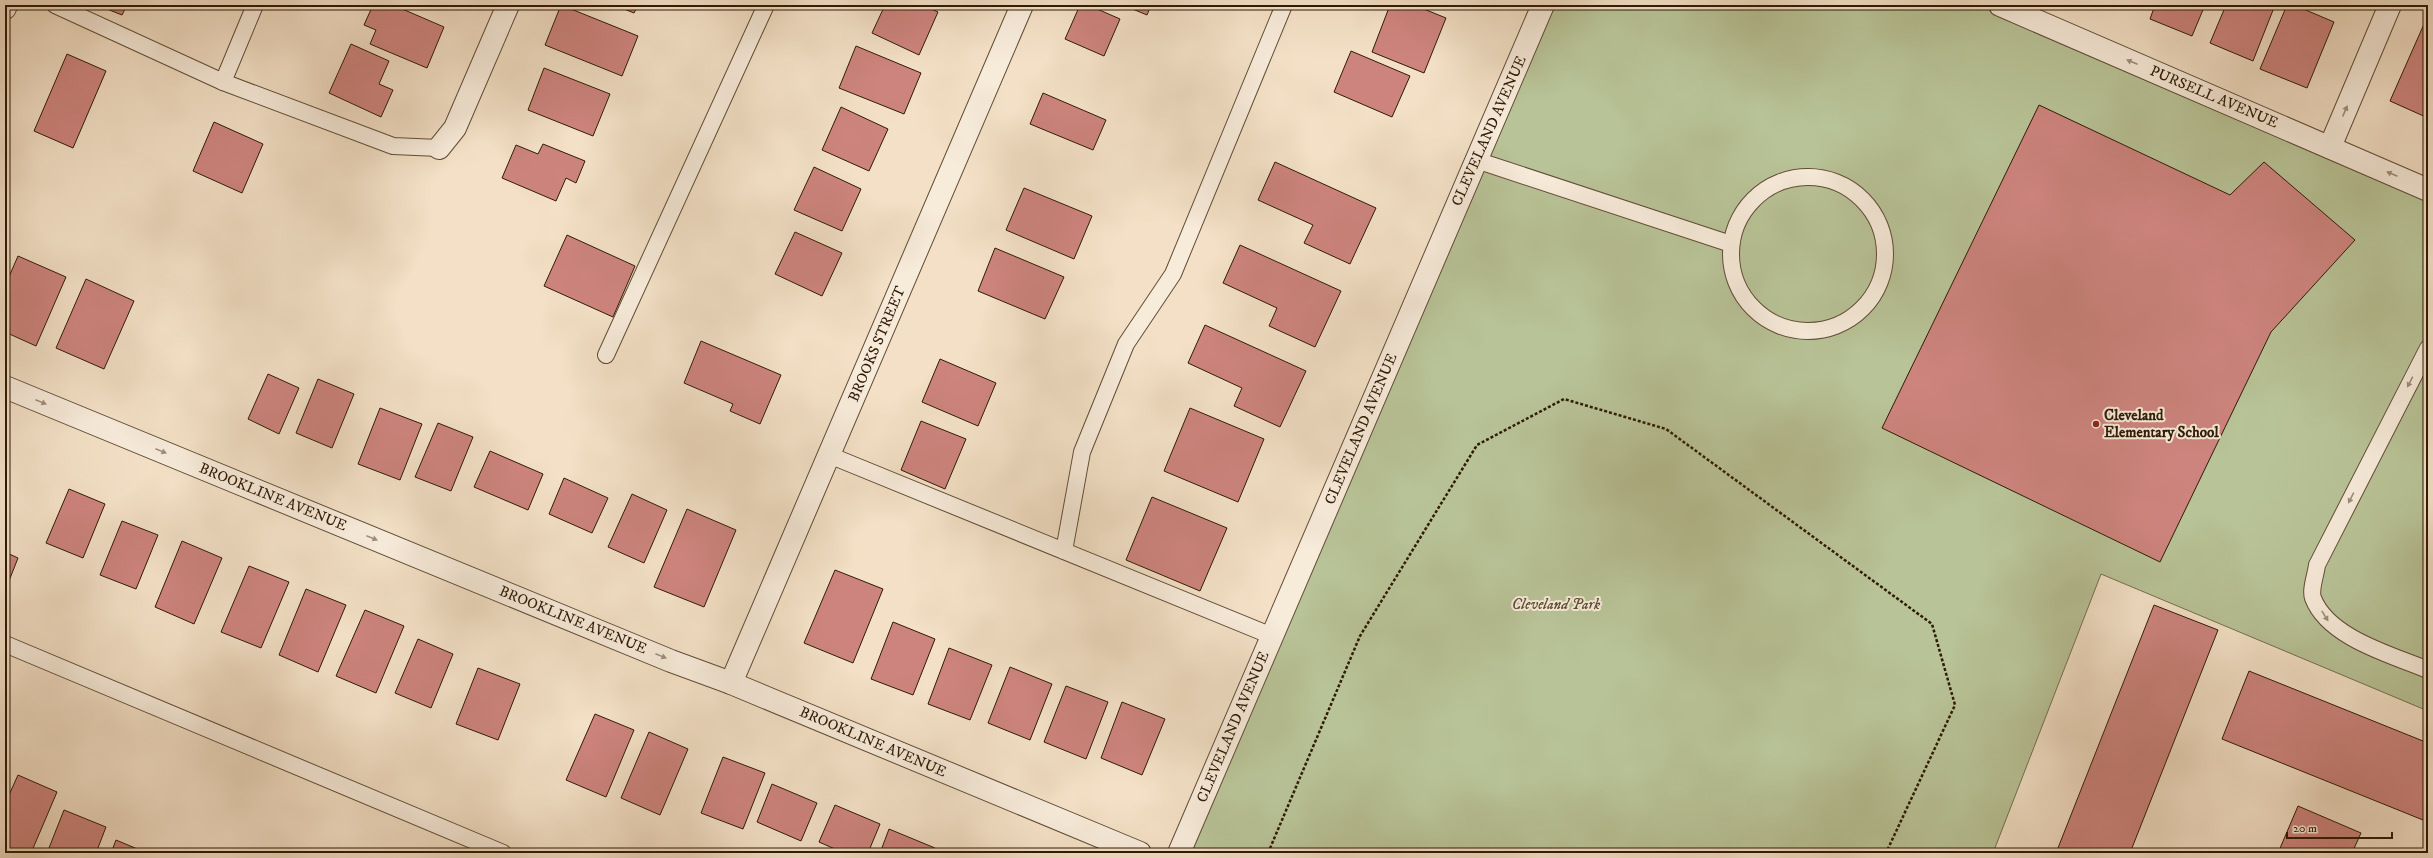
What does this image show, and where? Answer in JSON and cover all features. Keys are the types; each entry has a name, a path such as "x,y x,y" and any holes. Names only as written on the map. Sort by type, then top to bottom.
{"street":[{"path":"439,148 455,128 508,5"},
{"name":"BROOKS STREET","path":"731,683 1022,5"},
{"name":"CLEVELAND AVENUE","path":"1179,853 1543,5"},
{"name":"PURSELL AVENUE","path":"2000,5 2428,190"},
{"path":"2330,147 2390,5"},
{"name":"BROOKLINE AVENUE","path":"5,387 671,661 731,683 1140,853"}],"lane":[{"path":"55,5 223,82 393,146 439,148"},
{"path":"223,82 255,5"},
{"path":"606,355 766,5"},
{"path":"1064,551 1082,452 1126,344 1173,274 1284,5"},
{"path":"1476,160 1731,244"},
{"path":"1799,176 1824,178 1848,187 1867,203 1880,225 1884,244 1882,276 1871,299 1847,320 1830,328 1804,331 1779,326 1757,313 1740,293 1731,269 1731,244 1742,214 1753,198 1774,184 1799,176"},
{"path":"2428,348 2317,565 2313,597 2329,624 2360,641 2428,670"},
{"path":"829,455 1272,636"},
{"path":"5,644 503,853"}],"path":[{"path":"1268,853 1360,636 1477,445 1564,399 1666,429 1932,624 1955,705 1886,853"}],"green space":[{"name":"Cleveland Park","path":"1543,5 2000,5 2428,190 2428,711 2101,574 1993,853 1179,853"}],"building":[{"path":"97,5 127,5 122,15"},
{"path":"373,5 393,5 444,27 427,68 370,44 376,30 364,25"},
{"path":"561,5 638,36 622,76 545,45"},
{"path":"614,5 638,5 634,13"},
{"path":"885,5 923,5 938,12 919,55 872,33"},
{"path":"1080,5 1088,5 1120,19 1104,56 1065,39"},
{"path":"1123,5 1151,5 1147,15"},
{"path":"1390,5 1414,5 1446,18 1424,73 1372,52"},
{"path":"2155,5 2205,5 2192,36 2150,19"},
{"path":"2226,5 2275,5 2253,61 2210,43"},
{"path":"2287,5 2294,5 2334,22 2307,88 2260,69"},
{"path":"2428,15 2428,118 2390,101"},
{"path":"351,44 389,61 379,84 393,90 381,117 329,93"},
{"path":"856,46 921,73 904,114 839,88"},
{"path":"1351,51 1410,76 1392,117 1334,92"},
{"path":"67,54 106,71 73,148 34,131"},
{"path":"544,68 610,94 593,136 528,110"},
{"path":"1043,93 1106,120 1093,150 1030,124"},
{"path":"2039,105 2230,195 2264,162 2355,240 2271,332 2160,562 1882,428"},
{"path":"841,107 888,129 869,171 822,150"},
{"path":"214,122 263,144 242,193 193,171"},
{"path":"543,144 585,161 576,183 566,178 556,201 502,178 516,145 538,154"},
{"path":"1275,162 1376,208 1350,264 1304,243 1313,225 1258,200"},
{"path":"814,167 861,189 842,231 794,210"},
{"path":"1024,188 1092,216 1074,259 1006,230"},
{"path":"795,232 842,253 822,296 775,274"},
{"path":"567,235 635,266 613,317 544,286"},
{"path":"1240,245 1341,291 1315,347 1269,326 1277,308 1223,283"},
{"path":"995,248 1064,277 1045,319 978,291"},
{"path":"18,256 66,277 36,346 5,332 5,286"},
{"path":"86,279 134,301 104,369 56,348"},
{"path":"1205,325 1306,371 1280,427 1234,406 1242,388 1188,363"},
{"path":"701,341 781,375 760,424 730,411 733,404 684,383"},
{"path":"940,359 996,383 978,426 922,402"},
{"path":"268,374 299,388 279,434 248,419"},
{"path":"318,379 354,394 332,448 296,433"},
{"path":"380,408 422,424 400,480 358,464"},
{"path":"1190,408 1264,439 1238,502 1164,471"},
{"path":"921,421 966,439 945,489 901,470"},
{"path":"438,423 473,437 451,491 415,477"},
{"path":"490,451 543,474 528,510 474,487"},
{"path":"564,478 608,498 592,533 549,514"},
{"path":"69,489 105,504 83,558 46,543"},
{"path":"632,494 667,510 644,563 608,547"},
{"path":"1152,497 1227,528 1200,591 1126,560"},
{"path":"687,509 736,530 704,607 654,587"},
{"path":"122,521 158,535 136,589 100,575"},
{"path":"182,541 222,558 194,624 155,607"},
{"path":"5,552 18,558 5,591"},
{"path":"249,566 289,582 261,648 221,632"},
{"path":"835,570 883,589 853,663 804,643"},
{"path":"306,589 346,605 318,672 279,655"},
{"path":"2154,605 2218,630 2130,853 2056,853"},
{"path":"365,610 404,626 376,693 336,676"},
{"path":"893,622 935,639 913,695 871,679"},
{"path":"418,639 453,654 431,708 395,693"},
{"path":"949,648 992,665 970,720 928,704"},
{"path":"1010,667 1052,684 1030,740 988,723"},
{"path":"478,668 520,684 498,740 456,724"},
{"path":"2249,671 2428,743 2428,822 2222,739"},
{"path":"1066,686 1108,702 1086,759 1044,742"},
{"path":"1122,702 1165,719 1142,775 1101,758"},
{"path":"595,714 634,730 606,797 566,780"},
{"path":"649,732 688,749 660,815 621,798"},
{"path":"723,757 765,773 743,829 701,813"},
{"path":"18,775 57,792 31,853 5,853 5,804"},
{"path":"772,784 817,803 801,841 757,822"},
{"path":"835,805 880,824 868,853 844,853 819,842"},
{"path":"2298,806 2361,833 2352,853 2278,853"},
{"path":"64,810 106,827 96,853 47,853"},
{"path":"889,829 935,848 933,853 880,853"},
{"path":"116,840 147,853 111,853"}],"place":[{"name":"Cleveland Elementary School","path":"2096,424"}]}
